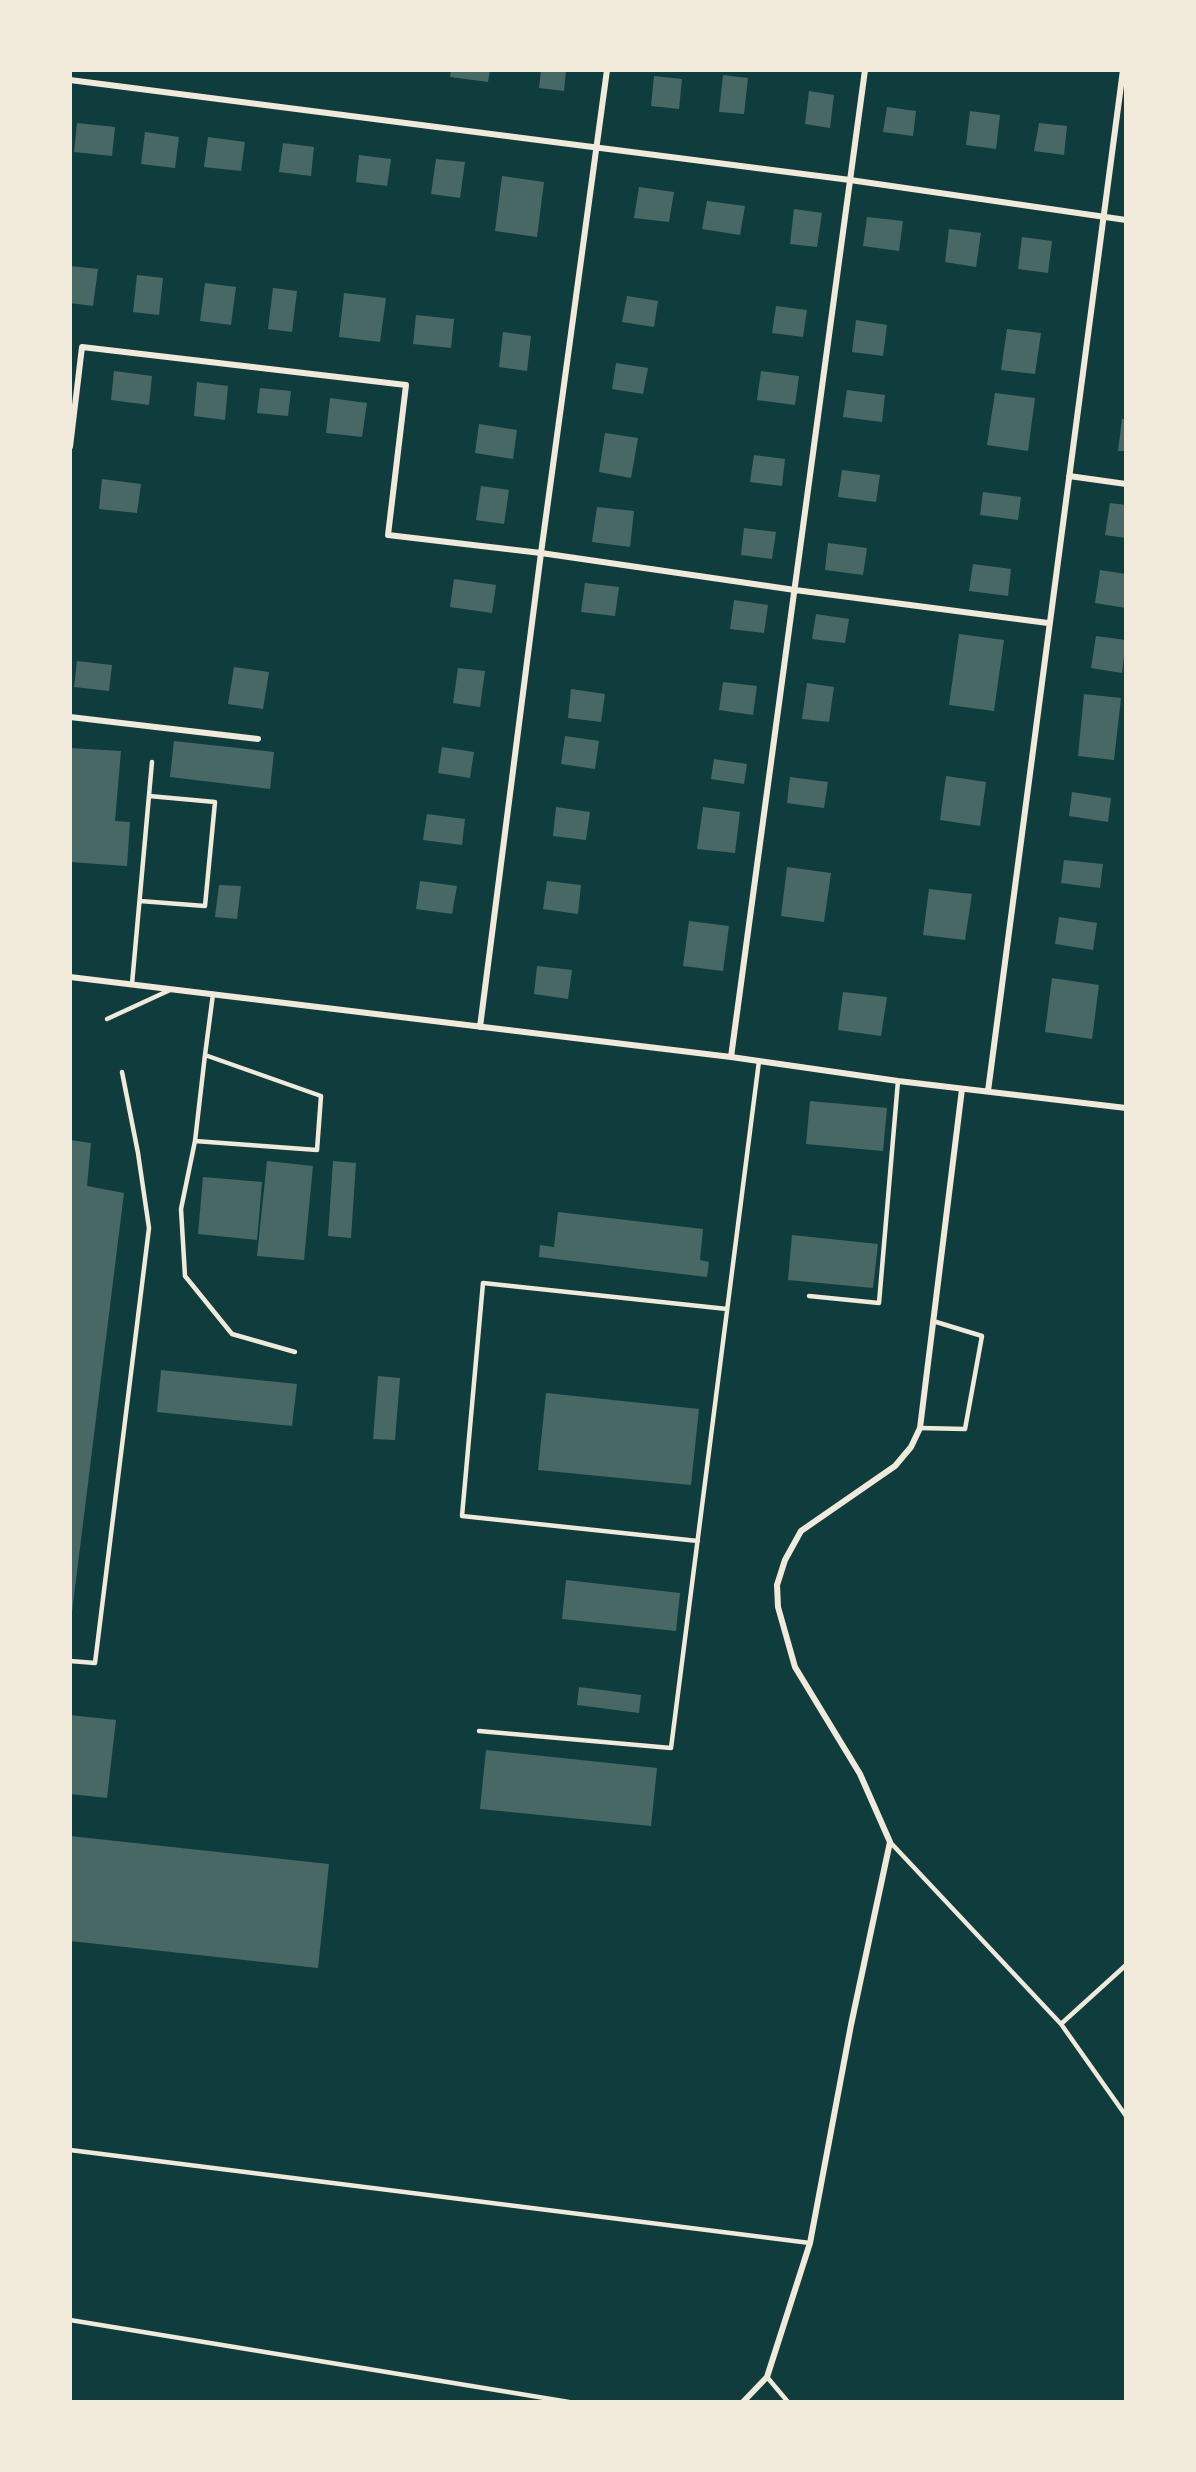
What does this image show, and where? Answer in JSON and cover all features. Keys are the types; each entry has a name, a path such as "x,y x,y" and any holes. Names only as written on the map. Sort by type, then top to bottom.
{"street":[{"path":"480,1027 541,553 607,70"},
{"path":"731,1057 865,70"},
{"path":"988,1091 1123,70"},
{"path":"70,80 850,180 1125,220"},
{"path":"70,447 82,347 406,385 388,535 541,553 1048,624"},
{"path":"1069,476 1125,484"},
{"path":"70,717 258,739"},
{"path":"70,977 731,1057 898,1082 1125,1108"},
{"path":"743,2402 767,2377 810,2243 851,2025 890,1842 860,1774 795,1667 777,1607 777,1585 785,1560 801,1531 895,1466 911,1447 920,1428 962,1089"}],"lane":[{"path":"132,984 152,762"},
{"path":"140,901 205,906 215,802 149,796"},
{"path":"107,1019 175,988"},
{"path":"213,994 195,1141 181,1209 185,1276 232,1335 295,1352"},
{"path":"195,1141 317,1150 321,1096 205,1055"},
{"path":"479,1731 671,1748 759,1061"},
{"path":"70,1661 95,1663 149,1228 138,1152 122,1072"},
{"path":"808,1296 879,1303 898,1082"},
{"path":"698,1541 462,1516 483,1283 727,1309"},
{"path":"920,1428 965,1429 982,1336 933,1321"},
{"path":"890,1842 1061,2024 1125,2116"},
{"path":"1061,2024 1125,1965"},
{"path":"70,2150 810,2243"},
{"path":"70,2320 569,2402"},
{"path":"767,2377 788,2402"}],"building":[{"path":"451,70 490,70 488,82 450,77"},
{"path":"541,70 566,70 564,91 539,88"},
{"path":"723,75 748,78 744,114 719,112"},
{"path":"654,76 682,79 679,109 651,106"},
{"path":"809,91 834,95 830,128 805,124"},
{"path":"887,107 916,111 913,136 883,132"},
{"path":"970,111 1000,115 996,149 966,145"},
{"path":"77,123 115,127 112,156 74,152"},
{"path":"1039,123 1067,126 1064,155 1034,151"},
{"path":"145,132 179,137 175,168 141,164"},
{"path":"208,137 245,142 241,171 204,167"},
{"path":"283,143 314,147 311,176 279,172"},
{"path":"359,155 391,159 387,186 356,182"},
{"path":"436,159 465,162 460,198 431,194"},
{"path":"502,176 544,182 537,237 495,231"},
{"path":"639,187 674,192 669,222 634,218"},
{"path":"707,201 745,206 740,235 702,229"},
{"path":"794,209 822,213 817,247 790,244"},
{"path":"867,217 903,221 899,251 863,246"},
{"path":"949,229 981,233 976,267 945,262"},
{"path":"1022,237 1052,241 1048,273 1018,269"},
{"path":"70,266 98,269 93,306 70,303"},
{"path":"137,275 163,278 159,315 133,312"},
{"path":"205,283 236,287 231,325 200,321"},
{"path":"273,288 297,291 292,332 268,329"},
{"path":"344,293 386,298 380,342 339,337"},
{"path":"627,296 658,301 654,327 622,322"},
{"path":"776,306 807,310 803,337 772,333"},
{"path":"416,315 454,319 451,348 413,344"},
{"path":"856,320 887,325 883,356 852,352"},
{"path":"1007,329 1041,333 1035,374 1001,370"},
{"path":"503,332 531,336 527,371 499,367"},
{"path":"616,363 648,368 643,394 612,389"},
{"path":"114,371 152,376 149,405 111,400"},
{"path":"761,371 799,376 795,405 757,400"},
{"path":"197,382 228,386 225,420 194,416"},
{"path":"260,388 291,391 288,416 257,413"},
{"path":"847,390 885,395 882,422 843,417"},
{"path":"995,393 1035,398 1028,451 987,445"},
{"path":"330,398 367,403 362,437 326,433"},
{"path":"1122,419 1126,419 1126,451 1118,451"},
{"path":"479,424 517,430 513,459 475,453"},
{"path":"605,433 638,438 631,478 599,472"},
{"path":"754,455 785,459 782,486 750,482"},
{"path":"842,470 880,475 876,502 838,497"},
{"path":"102,479 141,484 137,513 99,509"},
{"path":"481,486 509,490 504,524 476,520"},
{"path":"983,492 1021,497 1018,520 980,515"},
{"path":"1110,503 1126,505 1126,538 1105,535"},
{"path":"597,507 634,511 630,547 592,542"},
{"path":"744,528 776,532 772,559 741,555"},
{"path":"828,543 867,548 863,575 825,570"},
{"path":"973,564 1011,569 1008,596 969,591"},
{"path":"1100,570 1126,574 1126,608 1095,603"},
{"path":"454,579 496,585 492,613 450,607"},
{"path":"585,583 619,587 615,616 581,612"},
{"path":"734,600 768,605 764,633 730,629"},
{"path":"816,614 849,619 845,643 812,639"},
{"path":"959,634 1004,640 994,711 949,705"},
{"path":"1096,636 1126,640 1122,673 1091,668"},
{"path":"77,661 112,665 109,691 74,687"},
{"path":"234,667 269,672 263,709 228,704"},
{"path":"458,668 485,671 480,707 453,703"},
{"path":"723,682 757,686 753,715 719,710"},
{"path":"807,683 834,687 829,722 802,719"},
{"path":"571,689 605,694 601,722 568,718"},
{"path":"1084,694 1121,698 1114,760 1078,756"},
{"path":"565,736 599,741 595,769 561,764"},
{"path":"174,741 274,752 270,789 170,777"},
{"path":"442,747 474,752 470,778 438,773"},
{"path":"70,748 121,751 115,821 130,822 127,866 70,862"},
{"path":"714,759 747,764 744,784 711,779"},
{"path":"946,776 986,782 980,826 940,820"},
{"path":"790,777 828,782 824,808 787,803"},
{"path":"1072,792 1111,798 1108,822 1069,816"},
{"path":"556,807 590,812 586,840 553,836"},
{"path":"703,807 740,812 735,853 697,849"},
{"path":"427,814 465,819 462,845 423,840"},
{"path":"1064,860 1103,864 1100,888 1061,883"},
{"path":"787,867 831,873 824,922 781,916"},
{"path":"420,881 457,886 452,914 416,909"},
{"path":"547,881 581,885 578,914 543,909"},
{"path":"219,885 241,886 237,919 215,917"},
{"path":"929,889 972,894 965,940 923,935"},
{"path":"1059,917 1097,923 1093,950 1055,944"},
{"path":"689,921 729,926 723,971 683,966"},
{"path":"537,966 572,970 568,999 534,994"},
{"path":"1052,978 1099,985 1092,1039 1045,1032"},
{"path":"843,992 887,997 881,1036 838,1030"},
{"path":"810,1101 887,1108 883,1151 806,1144"},
{"path":"70,1140 91,1143 87,1186 124,1193 72,1612"},
{"path":"267,1161 313,1166 304,1260 257,1256"},
{"path":"333,1161 356,1163 351,1238 328,1236"},
{"path":"203,1177 262,1182 257,1240 198,1234"},
{"path":"558,1212 703,1229 700,1260 709,1262 707,1277 539,1257 540,1245 554,1247"},
{"path":"792,1235 878,1244 873,1288 788,1280"},
{"path":"161,1370 297,1384 292,1426 157,1412"},
{"path":"378,1376 400,1378 395,1440 373,1439"},
{"path":"546,1393 699,1409 691,1485 538,1470"},
{"path":"566,1580 680,1593 676,1631 562,1619"},
{"path":"579,1687 641,1695 639,1713 577,1705"},
{"path":"70,1715 116,1720 107,1798 70,1794"},
{"path":"486,1750 657,1768 651,1826 480,1809"},
{"path":"70,1836 329,1864 318,1968 70,1941"}]}
